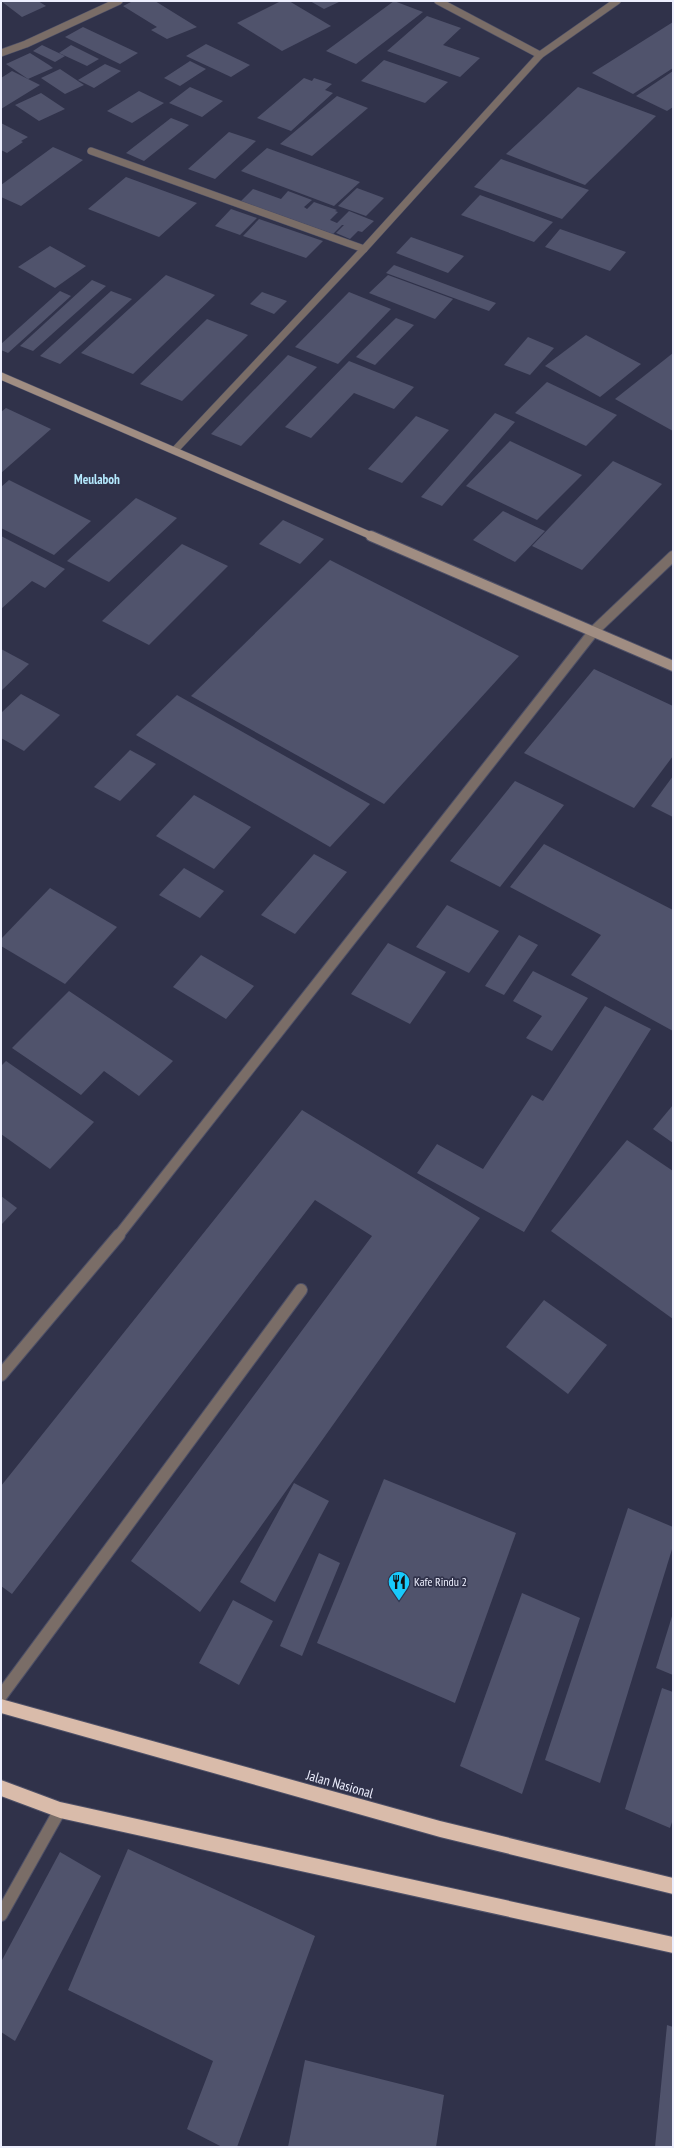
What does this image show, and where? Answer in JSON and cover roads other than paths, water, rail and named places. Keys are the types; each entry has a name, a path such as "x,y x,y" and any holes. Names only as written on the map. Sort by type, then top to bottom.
{"highway":[{"name":"Jalan Nasional","path":"1,1706 440,1829 673,1886"},
{"path":"1,1788 60,1810 673,1945"}],"street":[{"path":"1,53 26,44 119,1"},
{"path":"438,1 540,54"},
{"path":"175,450 364,249 540,54 617,1"},
{"path":"91,151 364,249"},
{"path":"1,376 673,666"},
{"path":"1,1375 120,1234 594,631 673,556"},
{"path":"1,1696 301,1290"},
{"path":"1,1915 60,1810"}],"place":[{"name":"Kafe Rindu 2","path":"399,1602"}],"district":[{"name":"Meulaboh","path":"97,479"}]}
